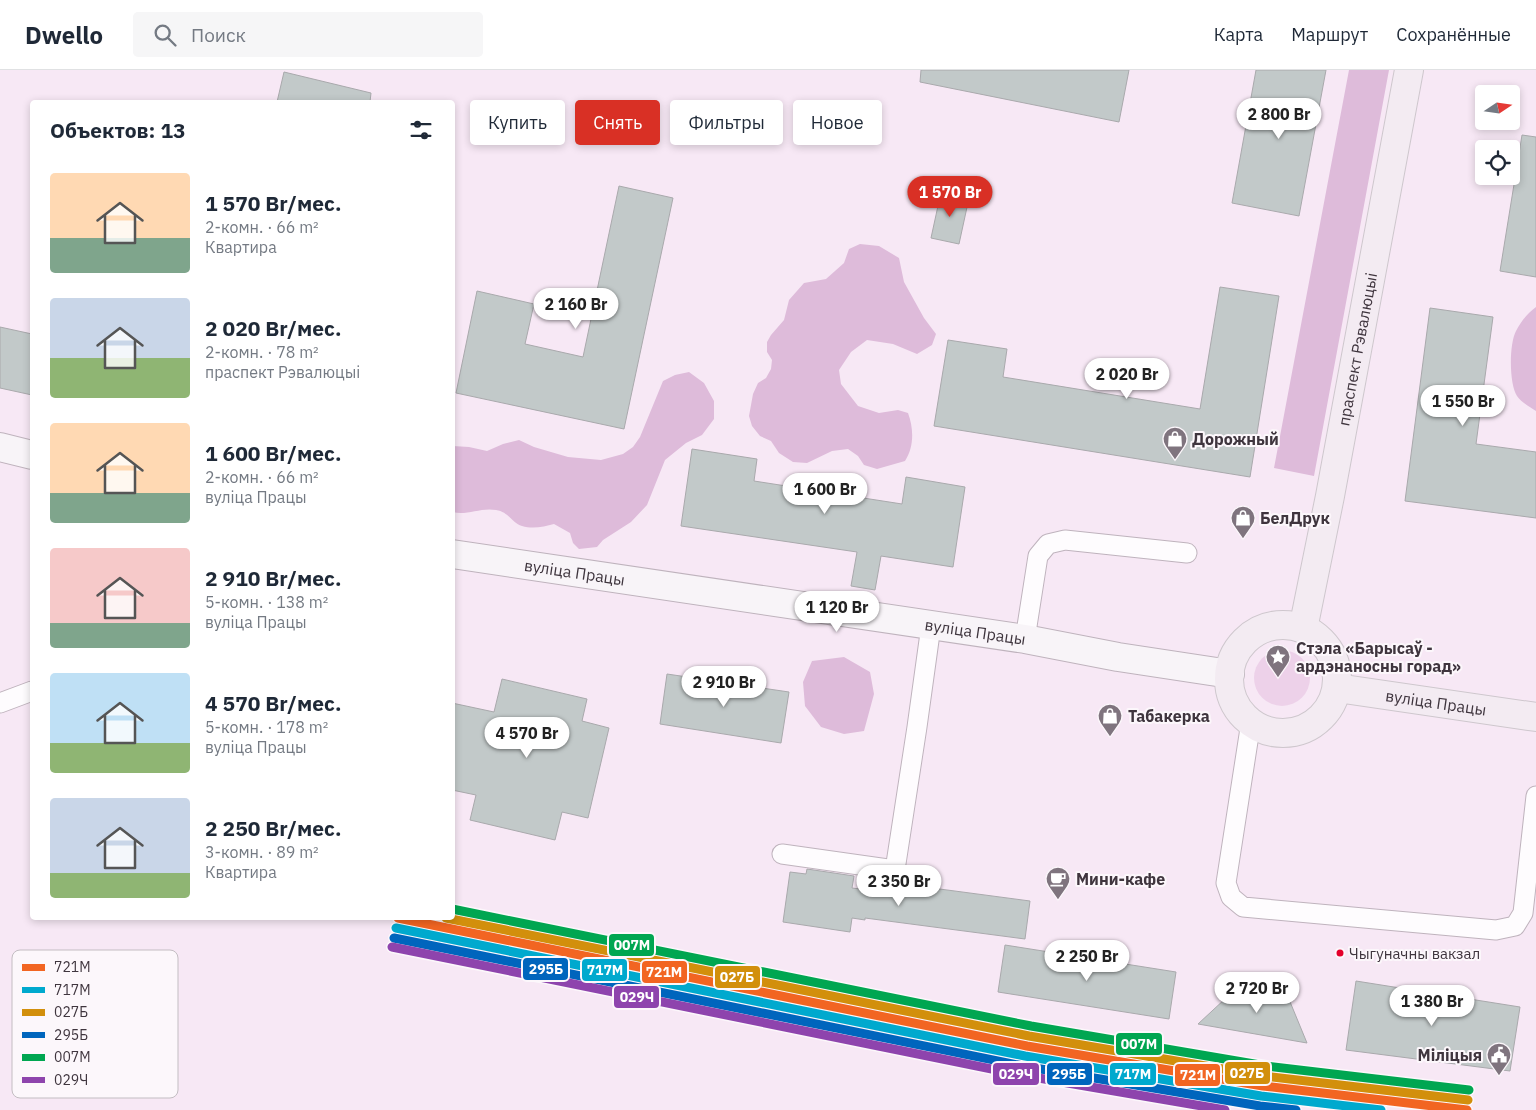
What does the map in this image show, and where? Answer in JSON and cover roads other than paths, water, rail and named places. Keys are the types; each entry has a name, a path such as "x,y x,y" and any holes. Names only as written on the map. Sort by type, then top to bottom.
{"main road":[{"name":"праспект Рэвалюцыі","path":"1303,629 1332,486 1409,70"},
{"path":"0,447 30,454"},
{"name":"вуліца Працы","path":"455,554 1025,639 1118,657 1230,674"},
{"path":"1275,626 1292,626 1303,629 1322,641 1332,655 1337,688 1331,705 1319,719 1304,729 1286,733 1268,731 1251,722 1239,709 1231,692 1230,674 1235,656 1245,641 1259,631 1275,626"},
{"name":"вуліца Працы","path":"1337,688 1536,717"}],"lane":[{"path":"1025,639 1038,556 1048,544 1065,540 1186,553"},
{"path":"782,854 895,870 931,626"},
{"path":"0,703 30,692"},
{"path":"1251,722 1226,883 1231,897 1243,906 1496,930 1515,926 1523,913 1536,796"}],"place":[{"name":"Дорожный","path":"1175,460"},
{"name":"БелДрук","path":"1243,539"},
{"name":"Стэла «Барысаў - ардэнаносны горад»","path":"1278,678"},
{"name":"Табакерка","path":"1110,737"},
{"name":"Мини-кафе","path":"1058,900"},
{"name":"Чыгуначны вакзал","path":"1340,953"},
{"name":"Міліцыя","path":"1499,1076"}]}
